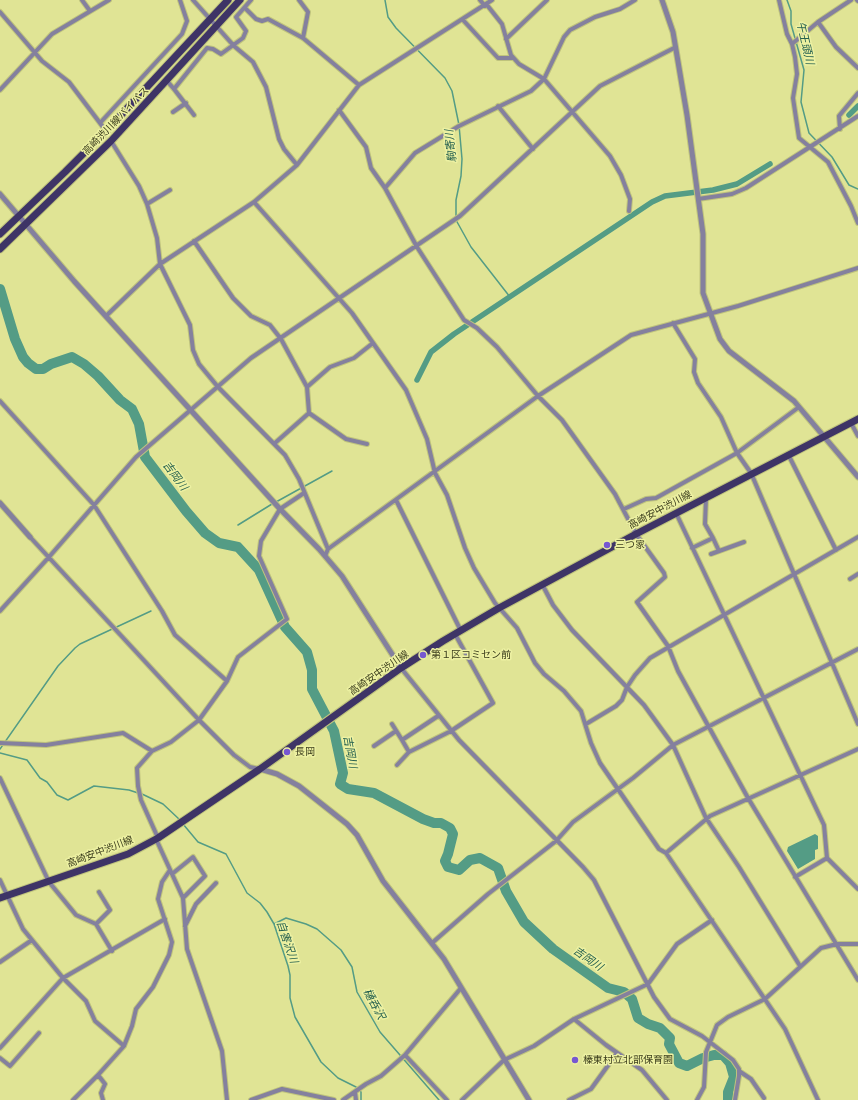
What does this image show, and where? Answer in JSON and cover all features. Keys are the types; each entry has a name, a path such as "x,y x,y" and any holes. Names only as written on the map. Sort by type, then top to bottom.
{"main road":[{"name":"高崎渋川線バイパス","path":"0,234 106,131 228,0"},
{"name":"高崎渋川線バイパス","path":"0,249 112,141 240,0"},
{"name":"高崎安中渋川線","path":"4,896 128,854 157,839 260,769 401,668 499,608 751,473 858,419"}],"street":[{"path":"82,0 90,11"},
{"path":"0,90 52,34 109,0"},
{"path":"100,123 182,34 187,21 180,0"},
{"path":"193,0 234,46 253,62 266,87 279,139 284,149 297,166"},
{"path":"174,88 207,48 221,54 234,46 245,34 246,31 236,17 251,0"},
{"path":"299,0 308,12 303,38"},
{"path":"480,0 502,24 513,58 519,64 544,78 573,111 617,167 630,199 630,211"},
{"path":"106,316 160,264 254,202 297,166 359,85 486,6 492,0"},
{"path":"506,39 547,0"},
{"path":"385,188 415,153 459,126 531,91 544,78 564,37 570,30 595,17 620,9 635,0"},
{"path":"662,0 673,32 674,48 687,115 702,234 703,293 720,339 729,351 786,394 858,476"},
{"path":"779,0 786,34 793,42 797,74 792,98 799,138 828,162 851,206 858,223"},
{"path":"793,42 818,22 850,0"},
{"path":"245,8 256,19 262,21 268,19 303,38 359,85"},
{"path":"0,12 36,52 42,61 69,82 106,131"},
{"path":"463,20 498,58 513,58"},
{"path":"818,22 836,47 858,68"},
{"path":"0,611 136,457 251,358 417,247 460,216 600,86 674,48"},
{"path":"167,81 194,115"},
{"path":"840,129 839,116 858,93"},
{"path":"173,112 186,103"},
{"path":"498,106 533,149"},
{"path":"339,110 366,147 371,168 385,188 417,247 464,320 477,328 496,347 538,396 562,420 624,509 636,534 664,573 665,577 637,602 668,646 678,671 748,798 858,980"},
{"path":"698,199 732,194 746,188 809,146 840,129 858,116"},
{"path":"112,141 139,186 147,204 156,238 160,264 190,325 193,350 199,364 218,386 285,455 299,479 328,549"},
{"path":"147,204 170,190"},
{"path":"0,194 191,411 342,576 401,668 451,731 556,840 584,866 594,880 648,984 670,1019 702,1036 733,1060 739,1071 751,1079 764,1098"},
{"path":"254,202 352,313 406,390 427,439 435,473 447,495 465,548 474,568 499,608 517,628 535,662 544,674 564,691 581,711 591,743 600,763 659,849 666,853 785,1029 818,1100"},
{"path":"194,241 233,298 251,316 270,325 281,339 307,387 309,413"},
{"path":"325,556 328,549 435,473 538,396 631,335 710,314 858,268"},
{"path":"673,323 695,359 694,372 698,383 721,417 737,453 751,473 858,724"},
{"path":"307,387 330,367 354,358 373,343"},
{"path":"0,401 94,505 162,611 175,635 227,681"},
{"path":"624,509 646,499 656,498 737,453 799,407"},
{"path":"275,443 309,413"},
{"path":"309,413 346,439 367,444"},
{"path":"851,423 858,436"},
{"path":"788,454 836,550"},
{"path":"227,1100 222,1051 187,949 182,898 141,800 138,786 137,768 152,750 171,742 199,720 227,681 238,657 285,621 286,619 259,556 261,541 280,509 304,492"},
{"path":"706,497 705,524 719,551"},
{"path":"396,500 458,633 493,703 451,731 409,752 397,765"},
{"path":"0,503 199,720 234,755 250,767 278,774 300,786 347,824 357,835 387,886 432,943 529,1100"},
{"path":"676,513 824,825 826,858 858,889"},
{"path":"586,724 616,706 622,700 627,687 650,658 668,646 858,537"},
{"path":"692,548 713,538"},
{"path":"711,554 744,542"},
{"path":"850,579 858,574"},
{"path":"542,584 553,605 572,630 644,705 673,744 706,818 739,867 800,966"},
{"path":"432,943 488,894 556,840 573,822 618,790 673,744 858,649"},
{"path":"402,740 438,716"},
{"path":"392,724 409,752"},
{"path":"374,746 396,730"},
{"path":"0,743 46,744 123,733 152,750"},
{"path":"666,853 706,818 858,749"},
{"path":"0,778 49,882 76,915 96,924 112,951"},
{"path":"73,1100 124,1046 132,1026 136,1009 153,987 169,955 172,942 158,899 162,882 171,872 193,857 205,876 182,898"},
{"path":"795,877 826,858"},
{"path":"0,880 4,896 23,929 63,978 86,1001 95,1020 124,1046"},
{"path":"185,926 196,904 216,883"},
{"path":"96,924 110,910 99,892"},
{"path":"0,1048 63,978 165,919"},
{"path":"462,1100 504,1060 534,1046 574,1019 648,984 677,944 712,920"},
{"path":"0,962 32,940"},
{"path":"697,1100 704,1087 706,1052 717,1025 728,1017 765,999 821,948 837,944 858,944"},
{"path":"342,1100 381,1076 405,1055 461,988"},
{"path":"574,1019 617,1053 642,1070 667,1100"},
{"path":"0,1058 10,1066 39,1033"},
{"path":"569,1100 591,1088 617,1053"},
{"path":"405,1055 447,1100"},
{"path":"735,1100 739,1071"},
{"path":"98,1075 105,1084 102,1093 103,1100"},
{"path":"251,1100 282,1089 334,1100"},
{"path":"355,1092 356,1100"},
{"path":"262,1095 265,1100"}],"shaded area":[{"path":"815,834 818,836 818,849 815,850 815,859 798,869 787,851 788,847"}],"waterway":[{"name":"駒寄川","path":"385,0 388,17 396,28 445,78 452,91 459,125 462,159 461,176 456,200 456,217"},
{"name":"午王頭川","path":"787,0 791,11 791,24 804,70 801,102 809,133 832,157 849,185 858,189"},
{"path":"849,115 858,106"},
{"path":"417,380 431,352 454,334 652,202 665,196 713,190 737,184 770,164"},
{"name":"駒寄川","path":"456,220 471,247 510,297"},
{"name":"吉岡川","path":"0,289 15,339 23,357 28,363 36,369 43,369 51,364 72,357 84,364 98,376 120,400 132,409 139,424 145,457 186,511 205,533 219,543 238,547 259,570 285,627 307,652 312,670 312,689 334,731 343,773 340,784 348,789 374,793 423,819 434,823 441,823 450,828 453,834 445,861 448,867 459,870 470,860 480,858 498,868 506,891 524,922 553,949 608,988 624,992 632,999 638,1018 648,1024 660,1028 670,1038 669,1044 679,1063 687,1066 703,1058 714,1055 723,1055 730,1063 734,1077 728,1092 728,1100"},
{"path":"276,502 332,471"},
{"path":"238,525 272,504"},
{"path":"0,749 58,666 75,648 80,644 151,611"},
{"name":"自害沢川","path":"0,753 27,760 40,778 47,782 57,795 68,800 94,786 129,790 138,793"},
{"name":"自害沢川","path":"142,794 163,804 180,820"},
{"name":"自害沢川","path":"183,824 198,842 226,854 247,893 260,903 267,912 274,924 288,966 290,975 290,998 295,1017 321,1062 338,1078 356,1087 361,1092 361,1100"},
{"name":"樋呑沢","path":"274,924 286,918 306,924 317,929 341,950 352,967 357,992 380,1032 439,1100"}],"place":[{"name":"三つ家","path":"607,545"},
{"name":"第１区コミセン前","path":"423,655"},
{"name":"長岡","path":"287,752"},
{"name":"榛東村立北部保育園","path":"575,1060"}]}
